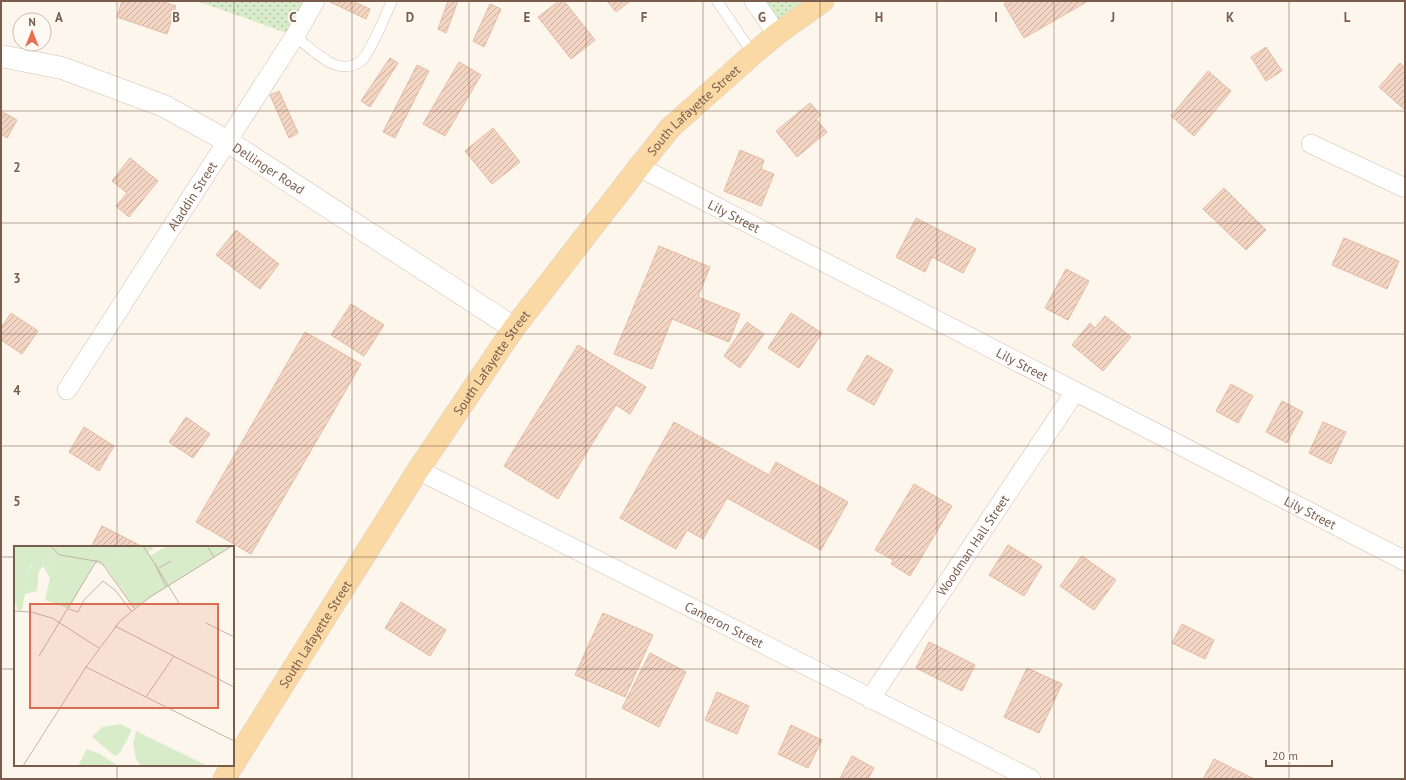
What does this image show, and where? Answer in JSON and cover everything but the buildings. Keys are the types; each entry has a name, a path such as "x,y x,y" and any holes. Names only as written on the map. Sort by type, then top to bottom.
{"main road":[{"name":"South Lafayette Street","path":"234,763 418,470 514,328 638,167 670,128 777,34 823,1"},
{"name":"South Lafayette Street","path":"224,779 232,766"}],"street":[{"name":"Aladdin Street","path":"67,390 295,36 315,1"},
{"path":"754,1 777,34"},
{"name":"Dellinger Road","path":"1,56 62,68 164,106 227,141 514,328"},
{"path":"1311,144 1405,188"},
{"name":"Lily Street","path":"638,167 1405,561"},
{"name":"Woodman Hall Street","path":"870,698 1075,392"},
{"name":"Cameron Street","path":"418,470 1031,779"}],"lane":[{"path":"295,36 330,63 339,66 350,66 361,61 368,52 392,1"},
{"path":"717,1 753,54"}],"green space":[{"path":"197,1 315,1 295,36"},
{"path":"754,1 823,1 777,34"}]}
